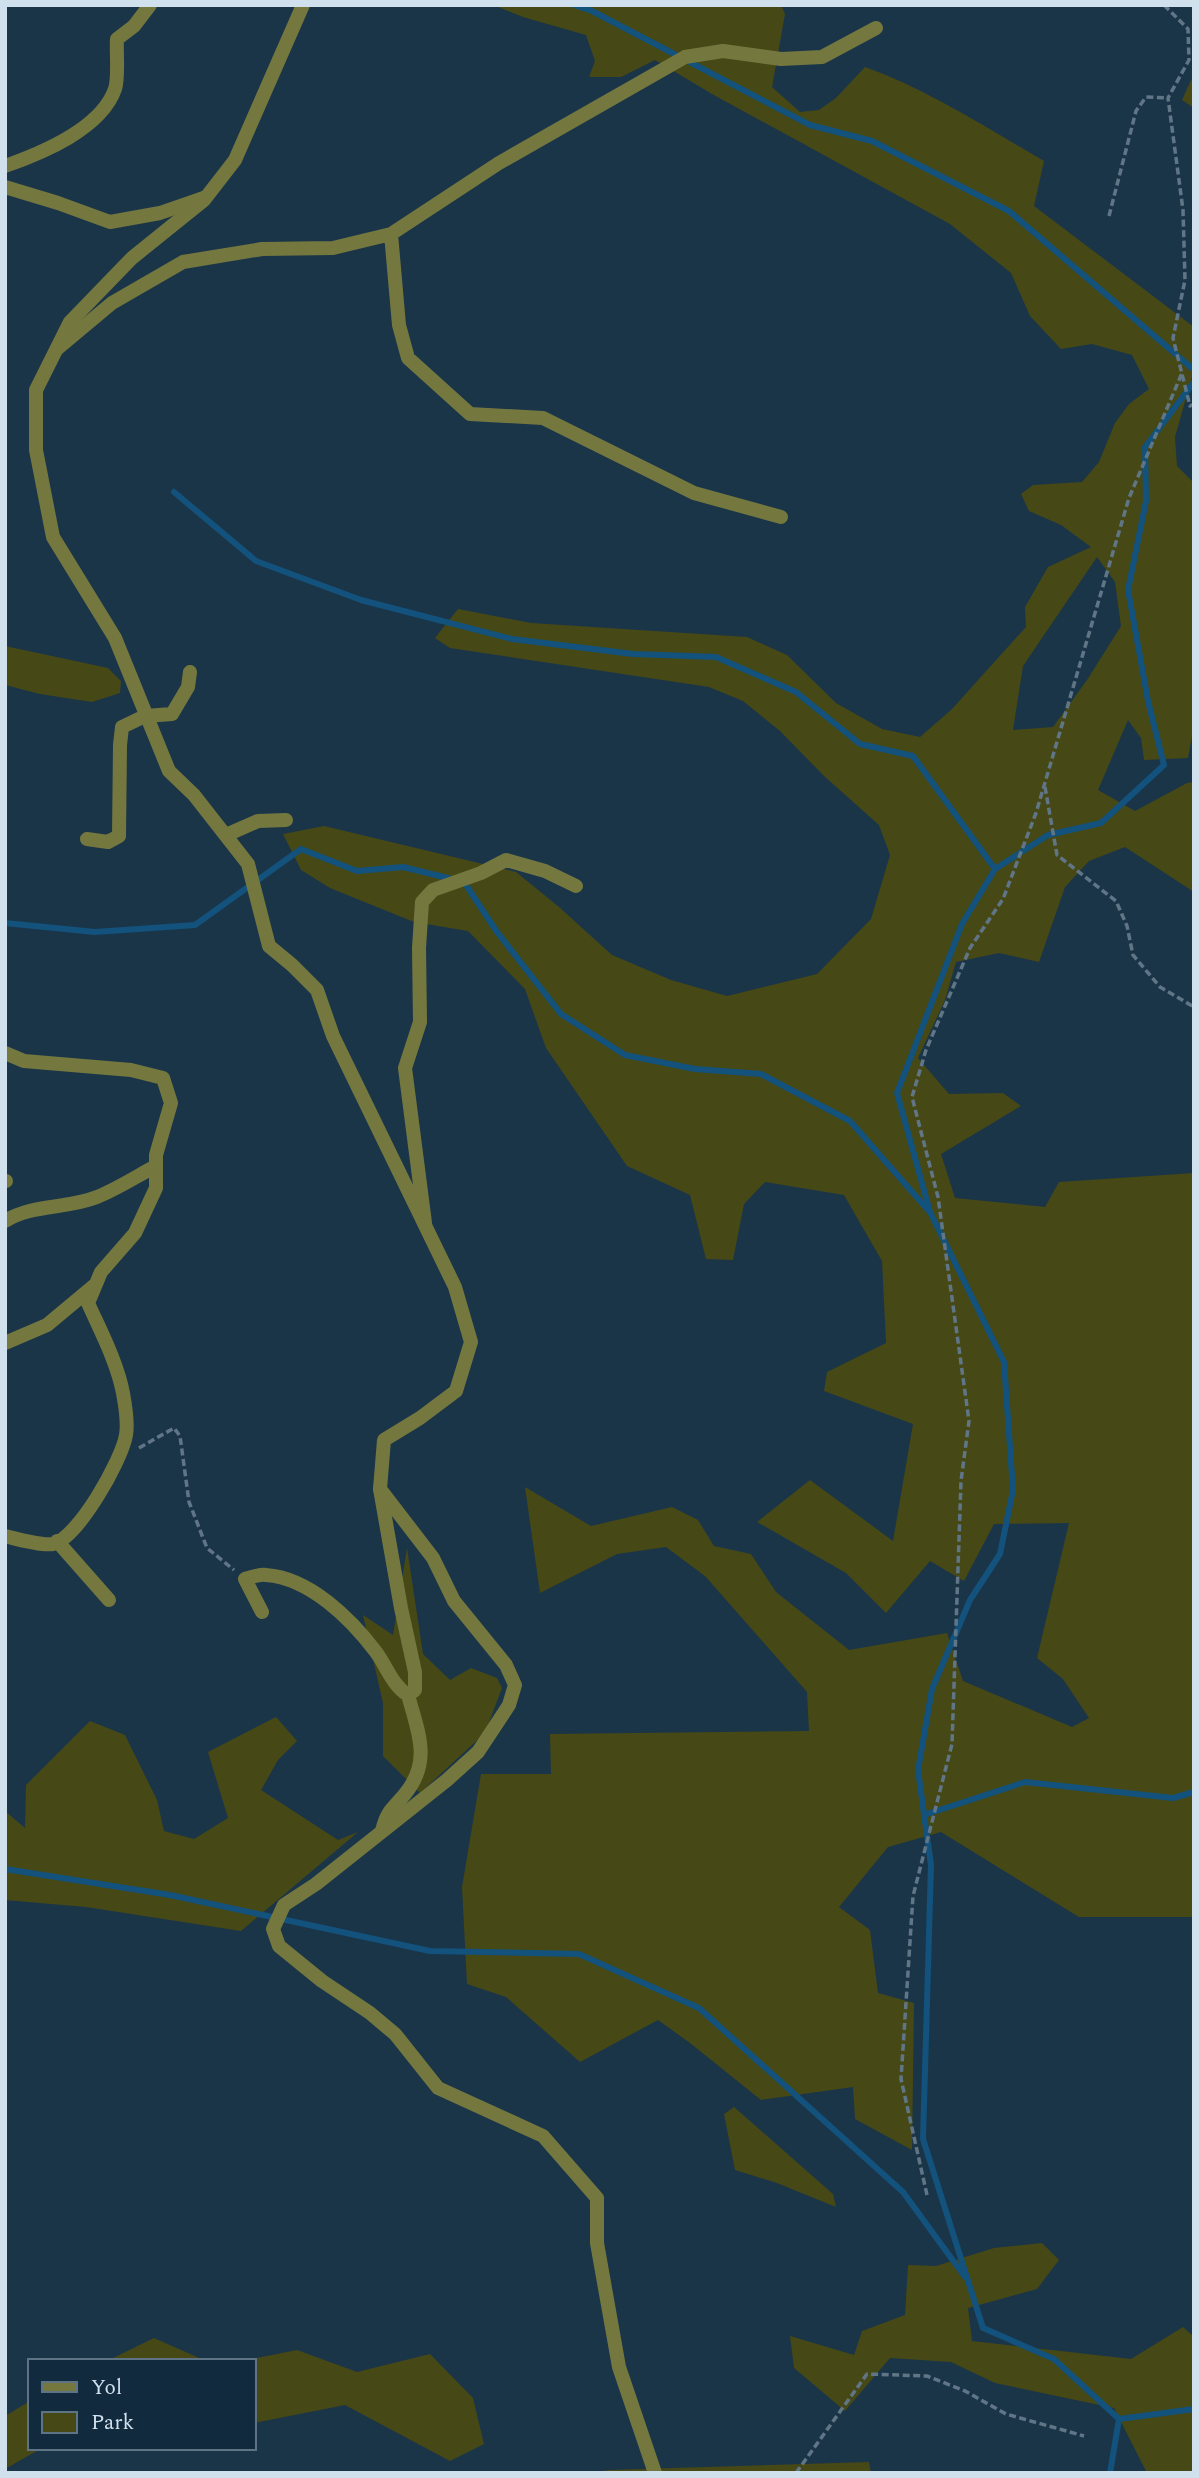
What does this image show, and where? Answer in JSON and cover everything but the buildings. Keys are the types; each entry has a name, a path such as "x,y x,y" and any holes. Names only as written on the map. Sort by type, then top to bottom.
{"street":[{"path":"5,166 36,155 68,138 97,117 116,88 117,39 134,26 150,5"},
{"path":"303,5 235,160 207,196 132,258 70,322 36,390 36,450 53,537 115,638 169,771 194,795 248,864 269,946 317,990 333,1036 455,1287 471,1342 456,1391 384,1440 380,1489 415,1672 415,1690 408,1695"},
{"path":"57,349 112,303 183,262 261,249 333,248 391,234 499,163 685,57 723,51 781,60 821,57 876,28"},
{"path":"5,187 110,222 160,214 207,196"},
{"path":"391,234 399,325 408,358 470,414 543,418 694,493 781,517"},
{"path":"87,839 108,842 119,836 122,727 145,716 172,714 188,687 190,672"},
{"path":"226,835 258,821 286,820"},
{"path":"426,1227 405,1068 420,1022 419,948 422,902 433,890 481,873 506,860 545,871 576,886"},
{"path":"5,1053 24,1061 131,1070 163,1078 171,1103 156,1155 156,1188 135,1233 101,1272 88,1303 108,1348 123,1393 126,1436 118,1457 96,1500 71,1532 53,1544 5,1536"},
{"path":"5,1221 16,1214 64,1207 97,1197 156,1166"},
{"path":"5,1343 47,1325 96,1284"},
{"path":"380,1489 433,1558 454,1601 506,1665 515,1685 509,1705 478,1752 447,1780 316,1884 284,1905 273,1929 279,1946 322,1981 370,2013 395,2035 438,2088 543,2136 597,2198 597,2243 620,2367 655,2473"},
{"path":"57,1541 109,1600"},
{"path":"262,1612 245,1579 265,1574 294,1583 324,1599 345,1615 378,1654 398,1689 408,1695 422,1749 416,1779 386,1814 382,1831"}],"path":[{"path":"1164,5 1188,29 1189,60 1168,98 1183,210 1185,280 1173,338 1190,405 1194,404"},
{"path":"1109,216 1136,111 1146,97 1168,98"},
{"path":"927,2195 901,2079 913,1896 952,1744 961,1481 969,1421 938,1197 912,1097 926,1050 970,948 1003,899 1045,785 1129,498 1182,373"},
{"path":"1045,785 1057,855 1116,901 1127,926 1133,955 1160,986 1194,1007"},
{"path":"118,1457 146,1445 174,1427 180,1436 189,1502 207,1548 245,1579"},
{"path":"796,2473 867,2374 928,2376 965,2391 1006,2414 1084,2436"}],"green space":[{"path":"493,5 781,5 785,14 772,87 800,112 819,110 836,98 865,67 911,86 956,110 1044,161 1034,206 1194,327 1194,370 1175,437 1177,466 1194,483 1194,725 1188,758 1144,760 1141,738 1128,720 1098,790 1135,811 1187,783 1194,782 1194,892 1125,847 1089,861 1065,887 1039,962 999,953 956,962 945,1000 918,1058 949,1094 1003,1093 1021,1106 941,1154 955,1198 1045,1207 1059,1182 1194,1173 1194,1917 1079,1917 941,1832 888,1847 839,1907 870,1930 878,1993 914,2003 912,2150 855,2119 853,2087 761,2100 658,2020 580,2062 506,1997 467,1984 462,1887 481,1774 551,1774 550,1734 809,1731 807,1692 705,1576 666,1547 617,1554 540,1593 525,1487 591,1526 672,1507 698,1520 714,1546 751,1554 776,1592 849,1650 947,1633 963,1681 1072,1727 1089,1718 1063,1679 1037,1658 1069,1523 994,1524 964,1581 930,1561 886,1613 846,1573 757,1522 810,1480 893,1541 913,1424 824,1391 827,1372 886,1343 882,1261 844,1195 765,1182 744,1204 733,1260 706,1259 690,1195 627,1166 546,1048 525,989 468,931 414,922 330,888 301,870 283,834 324,826 516,872 612,955 671,980 727,996 817,974 871,919 890,855 879,825 824,776 780,731 743,701 709,687 450,648 435,638 458,609 531,623 747,637 787,655 836,703 882,729 920,737 952,709 1026,627 1025,607 1048,567 1091,547 1061,525 1029,511 1021,494 1033,485 1082,482 1099,462 1115,423 1129,404 1149,389 1132,355 1092,344 1061,349 1030,316 1011,273 950,224 655,60 621,77 589,77 595,61 586,35 523,17","holes":["1097,557 1115,582 1121,626 1087,680 1053,727 1013,730 1023,666"]},
{"path":"1191,80 1194,82 1194,108 1182,100"},
{"path":"5,646 108,668 121,681 120,693 92,702 40,694 5,685"},
{"path":"407,1548 423,1654 450,1680 471,1668 497,1678 502,1688 485,1733 420,1793 383,1756 383,1703 363,1615 393,1635"},
{"path":"276,1717 297,1741 278,1760 261,1790 338,1840 358,1832 241,1931 86,1907 5,1900 5,1811 25,1828 26,1785 90,1721 125,1735 157,1800 164,1831 194,1839 228,1818 208,1752"},
{"path":"734,2107 833,2194 836,2207 777,2183 735,2170 724,2114"},
{"path":"1042,2243 1059,2260 1037,2289 968,2308 972,2341 1131,2359 1183,2327 1194,2337 1194,2473 1147,2473 1114,2408 995,2383 951,2362 890,2358 845,2411 794,2368 790,2336 854,2355 862,2331 905,2315 908,2265 936,2266 994,2248"},
{"path":"154,2338 201,2359 111,2359"},
{"path":"297,2350 357,2372 430,2354 473,2398 484,2444 450,2461 345,2405 256,2423 256,2359 252,2359"},
{"path":"28,2402 28,2450 38,2450 5,2469 5,2416"},
{"path":"869,2462 871,2473 589,2473 609,2470"}],"waterway":[{"path":"574,5 592,11 810,125 872,141 1009,211 1194,370"},
{"path":"1110,2473 1119,2419 1054,2359 983,2328 923,2139 931,1865 918,1770 932,1689 970,1600 1000,1554 1013,1490 1004,1362 930,1212 897,1093 962,924 995,869 1048,835 1101,823 1164,765 1148,701 1128,590 1146,501 1145,447 1194,382"},
{"path":"174,492 256,561 361,600 512,639 633,654 716,657 796,692 860,744 913,756 995,869"},
{"path":"5,923 95,932 195,925 301,849 357,871 403,867 464,882 497,932 561,1014 625,1055 695,1069 761,1074 850,1121 928,1210"},
{"path":"924,1815 1025,1782 1173,1798 1194,1792"},
{"path":"5,1869 170,1895 430,1951 579,1954 699,2008 903,2192 965,2277"},
{"path":"1119,2419 1194,2409"}]}
